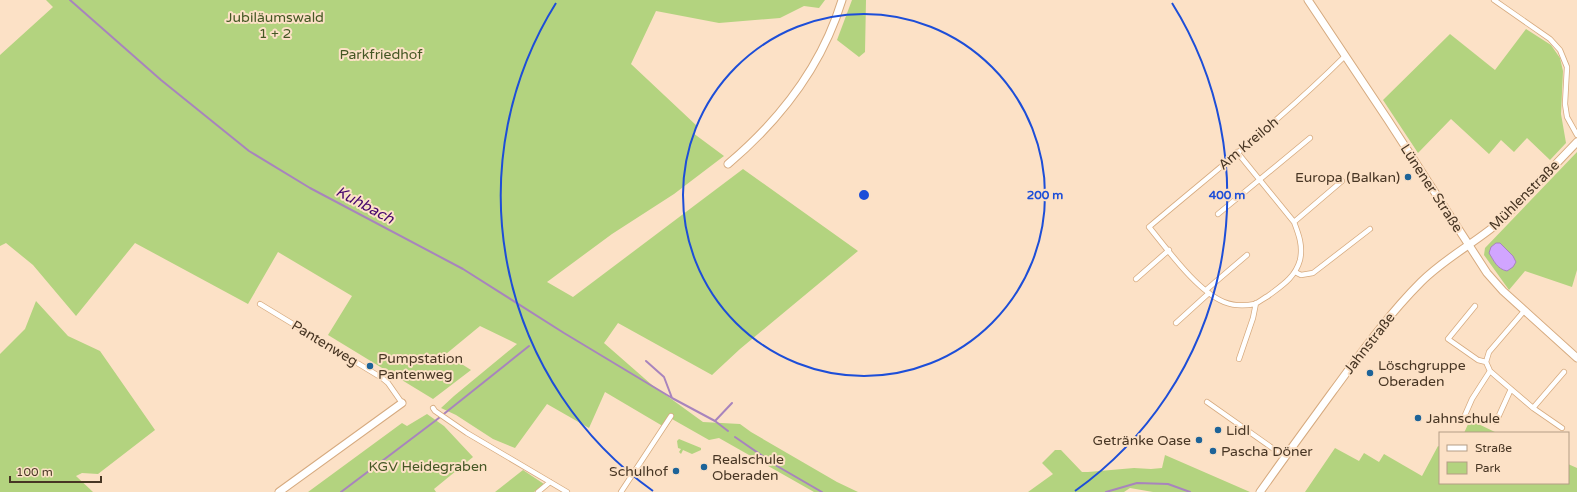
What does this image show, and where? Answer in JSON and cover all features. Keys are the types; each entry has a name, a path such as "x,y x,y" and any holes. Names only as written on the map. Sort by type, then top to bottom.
{"main road":[{"path":"728,164 768,128 791,100 819,55 842,0"},
{"name":"Lünener Straße","path":"1308,0 1487,273 1503,291 1577,358"},
{"name":"Mühlenstraße","path":"1469,245 1503,220 1577,142"},
{"name":"Jahnstraße","path":"1260,492 1365,346 1392,313 1432,272 1469,245"},
{"path":"279,492 402,403"}],"street":[{"path":"1494,0 1550,39 1560,50 1567,67 1565,104 1567,117 1577,135"},
{"name":"Am Kreiloh","path":"1169,250 1150,227 1319,83 1345,56"},
{"path":"1218,214 1310,138"},
{"path":"1136,279 1169,250 1196,282 1207,292 1225,303 1235,305 1256,303 1288,282 1300,261 1301,247 1299,235 1294,222 1237,152"},
{"path":"1294,222 1342,181"},
{"path":"1295,272 1301,275 1313,273 1370,229"},
{"path":"1176,323 1247,255"},
{"path":"1239,358 1253,318 1256,303"},
{"name":"Pantenweg","path":"260,304 382,378 388,383 402,403"},
{"path":"1475,306 1448,339 1478,360 1486,362"},
{"path":"1525,310 1489,352 1486,362 1490,371 1533,408 1562,428"},
{"path":"1465,415 1472,399 1490,371"},
{"path":"1533,408 1564,372"},
{"path":"1496,422 1511,389"},
{"path":"1206,402 1286,457"},
{"path":"433,408 437,413 467,433 567,492"},
{"path":"621,492 671,416"},
{"path":"538,492 550,482"}],"green space":[{"path":"46,0 825,0 819,8 804,6 780,18 719,23 656,11 631,64 697,126 693,133 724,156 674,194 612,234 547,282 573,297 743,169 858,251 740,349 712,375 618,323 604,343 652,385 703,422 740,424 751,432 837,482 858,492 814,492 719,438 709,440 672,419 666,428 605,392 589,428 547,404 515,448 493,439 456,415 441,408 517,344 480,326 446,354 471,370 433,399 328,335 352,296 278,252 248,304 135,243 76,316 33,265 6,243 0,246 0,55 53,7"},
{"path":"852,0 866,0 865,52 859,57 837,40"},
{"path":"1526,29 1551,45 1560,58 1563,71 1561,114 1566,143 1550,160 1527,138 1514,152 1501,140 1489,154 1451,119 1418,153 1383,100 1450,34 1495,70"},
{"path":"1577,152 1577,270 1572,287 1525,271 1509,290 1484,255 1485,248"},
{"path":"36,301 68,336 100,351 155,430 98,474 82,473 76,476 93,492 0,492 0,354 25,329"},
{"name":"KGV Heidegraben","path":"427,414 444,426 473,457 434,489 436,492 308,492 402,423 407,426"},
{"path":"1470,420 1495,432 1464,432"},
{"path":"679,439 701,448 701,450 692,454 683,450 681,454 679,452 681,449 678,448 677,441"},
{"path":"1438,446 1439,484 1569,484 1569,464 1577,468 1577,492 1305,492 1335,448 1359,461 1364,453 1379,462 1384,454 1422,476"},
{"path":"1055,450 1061,450 1082,472 1134,468 1162,468 1165,455 1250,492 1153,492 1130,488 1124,492 1028,492 1053,474 1042,463"},
{"path":"523,470 544,484 534,492 495,492"}],"shaded area":[{"path":"1496,243 1500,243 1513,256 1516,262 1513,267 1507,271 1498,267 1489,253 1491,247"}],"waterway":[{"name":"Kuhbach","path":"70,0 161,80 249,151 310,188 463,269 564,333 672,398 715,421 728,431"},
{"path":"341,492 435,421 529,346"},
{"name":"Kuhbach","path":"646,361 664,377 672,398"},
{"name":"Kuhbach","path":"715,421 732,403"},
{"name":"Kuhbach","path":"735,437 777,466 822,492"},
{"name":"Kuhbach","path":"1106,492 1137,483 1168,484 1190,492"}],"place":[{"name":"Europa (Balkan)","path":"1408,177"},
{"name":"Pumpstation Pantenweg","path":"370,366"},
{"name":"Löschgruppe Oberaden","path":"1370,373"},
{"name":"Jahnschule","path":"1418,418"},
{"name":"Lidl","path":"1218,430"},
{"name":"Getränke Oase","path":"1199,440"},
{"name":"Pascha Döner","path":"1213,451"},
{"name":"Realschule Oberaden","path":"704,467"},
{"name":"Schulhof","path":"676,471"}],"park label":[{"name":"Jubiläumswald 1 + 2","path":"275,26"},
{"name":"Parkfriedhof","path":"381,54"}]}
